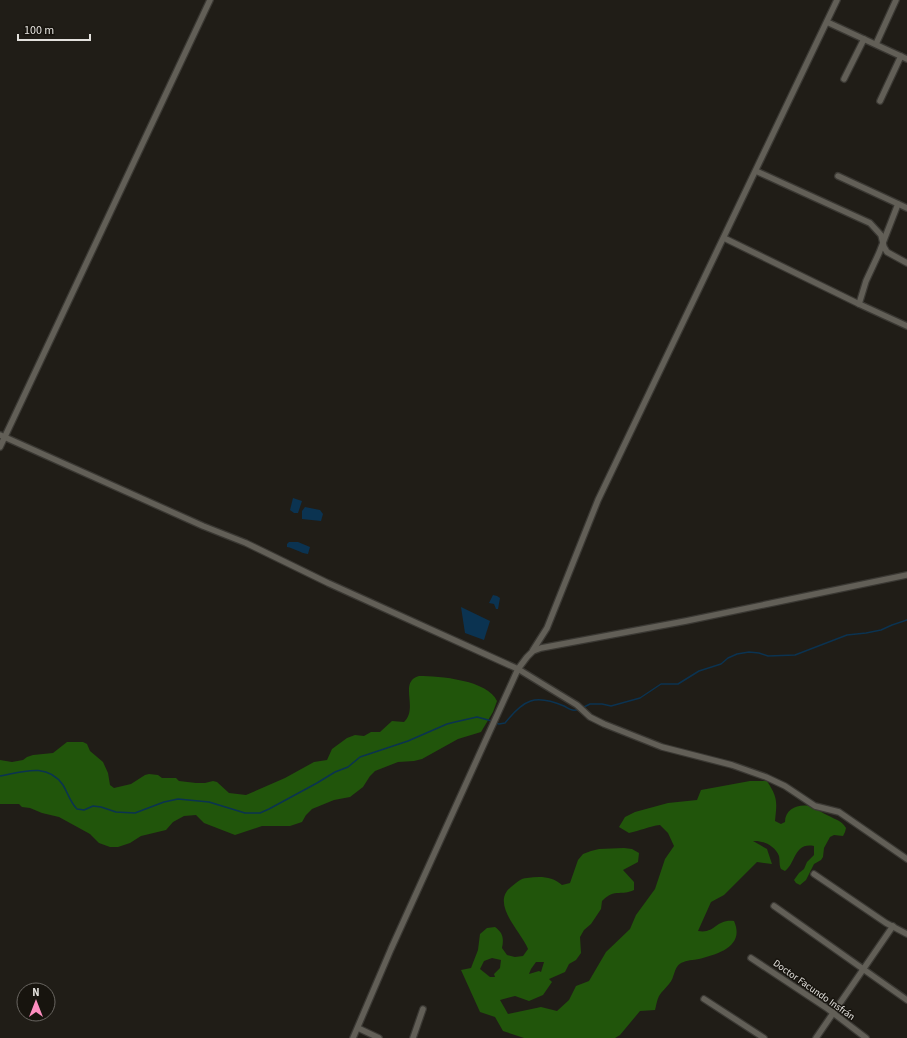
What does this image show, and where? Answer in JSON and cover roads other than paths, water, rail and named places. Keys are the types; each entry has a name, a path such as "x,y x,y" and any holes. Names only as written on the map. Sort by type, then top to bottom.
{"street":[{"path":"0,447 2,436 210,0"},
{"path":"353,1038 391,949 493,722 518,669 533,651 547,628 598,500 837,0"},
{"path":"876,44 896,0"},
{"path":"827,22 907,59"},
{"path":"844,79 864,39"},
{"path":"880,101 901,56"},
{"path":"756,171 870,223 881,235 887,252 907,263"},
{"path":"838,176 907,208"},
{"path":"859,304 866,281 898,204"},
{"path":"724,238 907,326"},
{"path":"2,436 203,526 246,543 328,583 518,669 578,705 584,712 604,724 662,747 752,771 785,786 815,806 839,812 907,859"},
{"path":"533,651 541,648 686,621 907,575"},
{"path":"814,874 886,923 907,934"},
{"path":"774,906 907,1000"},
{"path":"816,1038 893,926"},
{"name":"Doctor Facundo Insfrán","path":"751,958 833,1013 866,1038"},
{"path":"704,998 764,1038"},
{"path":"413,1038 423,1009"},
{"path":"358,1028 379,1038"}],"water":[{"path":"293,498 302,501 298,513 294,513 290,510"},
{"path":"305,507 320,510 323,514 321,521 302,519 302,511"},
{"path":"289,542 298,542 310,547 308,554 287,547"},
{"path":"493,595 500,598 498,609 496,609 494,604 489,603"},
{"path":"461,607 490,621 484,640 465,633"}],"waterway":[{"path":"582,708 590,704 611,706 640,698 661,684 678,684 699,671 721,664 728,658 737,654 749,652 768,656 795,655 847,635 881,630 907,620"},
{"path":"496,723 505,723 518,709 531,701 545,700 573,710 579,709"},
{"path":"0,776 34,770 50,773 63,785 77,809 84,810 93,806 116,812 135,813 164,802 178,799 209,802 245,813 260,813 335,772 348,767 360,757 408,741 447,724 477,717 492,721"}]}
